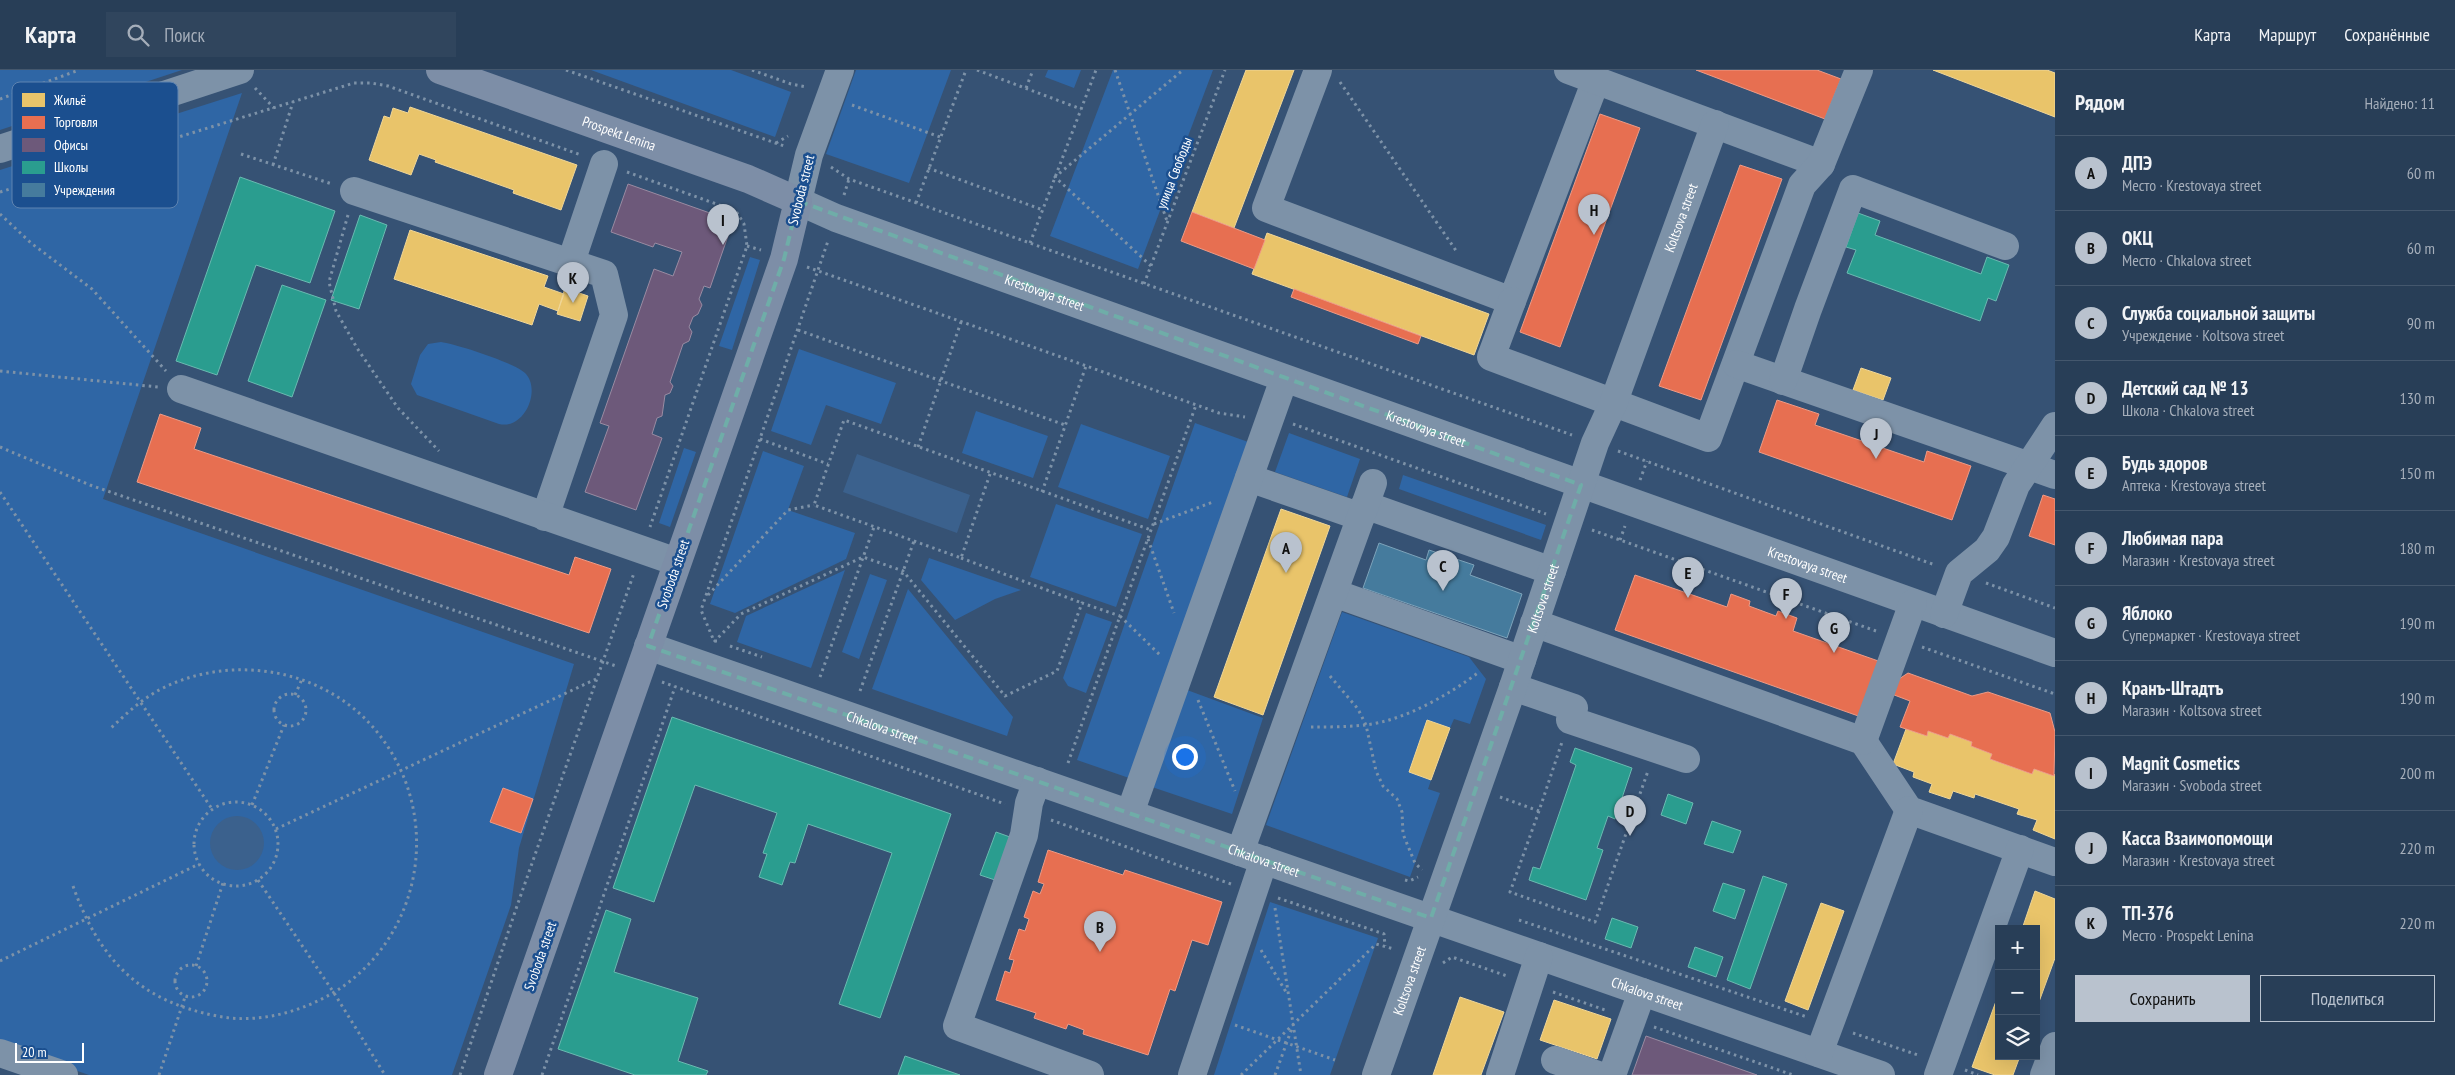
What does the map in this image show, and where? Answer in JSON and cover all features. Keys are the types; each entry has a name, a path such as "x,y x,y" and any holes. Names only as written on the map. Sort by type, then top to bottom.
{"main road":[{"name":"Prospekt Lenina","path":"440,70 748,179 798,201"},
{"name":"Svoboda street","path":"498,1075 784,259 798,201"}],"street":[{"path":"178,90 240,70"},
{"name":"Svoboda street","path":"798,201 809,155 818,92 840,70"},
{"path":"1568,70 1596,80 1627,80 1715,124 1822,164"},
{"path":"1596,80 1491,357 1708,438 1802,185 1822,164 1859,70"},
{"path":"1328,74 1266,208 1512,301"},
{"name":"Koltsova street","path":"1376,1075 1513,687 1595,443 1613,404 1715,124"},
{"path":"0,149 12,145"},
{"path":"571,262 604,164"},
{"path":"1783,381 1853,189 2005,246"},
{"path":"354,191 604,274 614,315 545,517"},
{"name":"Krestovaya street","path":"798,201 845,221 1284,379 2055,653"},
{"path":"1736,364 2055,476"},
{"path":"1130,813 1284,379"},
{"path":"181,389 677,562"},
{"path":"1944,614 1959,573 1987,550 1996,536 2016,485 2055,426"},
{"path":"1247,485 1366,502 1552,571"},
{"path":"1192,1075 1254,890 1251,847 1285,728 1366,502"},
{"path":"1334,592 1522,660"},
{"path":"1863,741 1913,603"},
{"path":"1534,623 1863,741 1909,810 2055,862"},
{"name":"Chkalova street","path":"648,646 1130,813 1251,847 1431,918 1881,1075"},
{"path":"1513,687 1574,708 1570,720 1686,760"},
{"path":"1037,781 1024,835 957,1026 1090,1075"},
{"path":"1819,1053 1909,810"},
{"path":"1941,1069 2020,849"},
{"path":"1500,1075 1539,956"},
{"path":"1612,1075 1642,992"},
{"path":"2044,1075 2055,1046"},
{"path":"0,1053 64,1075"},
{"path":"1555,1060 1598,1075"}],"path":[{"path":"46,82 79,70"},
{"path":"566,70 809,155 824,162 849,179 2055,608"},
{"path":"752,70 818,92 940,138"},
{"path":"916,203 966,70"},
{"path":"977,70 1081,110"},
{"path":"1026,88 1033,70"},
{"path":"1030,243 1096,70"},
{"path":"1115,70 1168,222"},
{"path":"1055,177 1182,70"},
{"name":"улица Свободы","path":"1144,284 1225,70"},
{"path":"1328,74 1460,257"},
{"path":"178,137 354,83 388,86 736,211 744,224 747,246 460,1075"},
{"path":"0,99 12,95"},
{"path":"273,165 293,102"},
{"path":"241,154 354,191 329,282 336,311 357,348 398,408 442,455"},
{"path":"928,168 1043,210"},
{"path":"1055,177 1151,266"},
{"path":"0,192 12,188"},
{"path":"0,214 31,243 92,289 181,389"},
{"path":"721,643 714,640 701,610 820,264"},
{"path":"813,269 1229,415 1280,420 2055,694"},
{"path":"918,447 961,322"},
{"path":"798,330 1065,425"},
{"path":"1042,492 1086,366"},
{"path":"0,371 181,389"},
{"path":"1068,763 1196,404"},
{"path":"814,505 844,420 990,474 1151,530"},
{"path":"760,439 828,464"},
{"path":"0,447 90,485 638,674 1254,890"},
{"path":"961,558 990,474"},
{"path":"1153,524 1247,485"},
{"path":"0,492 212,809"},
{"path":"706,597 788,510 814,505 1120,616 1172,666 1188,674 1251,847"},
{"path":"820,677 874,527"},
{"path":"1148,538 1176,618"},
{"path":"860,691 914,541"},
{"path":"714,640 741,614 863,557 903,571 1004,696 1057,671 1082,603"},
{"path":"728,645 769,659"},
{"path":"1285,728 1366,725 1410,712 1429,703 1485,667 1496,651"},
{"path":"1312,654 1358,709 1366,725 1376,771 1383,786 1397,799 1402,812 1403,834 1415,864 1421,870 1417,879 1408,882 1399,878"},
{"path":"73,886 85,920 100,945 121,969 147,990 182,1007 219,1017 261,1017 299,1009 334,993 357,976 377,956 397,926 410,896 417,863 418,832 412,798 402,770 381,736 352,707 329,692 302,679 265,670 226,669 189,677 162,688 140,702 111,728"},
{"path":"812,674 828,680"},
{"path":"295,695 302,679"},
{"path":"276,829 596,679"},
{"path":"542,1075 675,687"},
{"path":"852,688 869,694"},
{"path":"290,694 295,695 300,697 306,705 305,716 303,720 294,726 284,724 276,717 274,706 280,697 290,694"},
{"path":"1570,720 1510,892 1595,922 1655,749"},
{"path":"252,805 284,724"},
{"path":"1059,760 1077,766"},
{"path":"1497,796 1539,810"},
{"path":"229,802 244,802 252,805 258,807 269,817 276,829 279,844 276,858 269,871 258,880 245,885 223,883 208,875 199,864 195,852 194,838 198,826 212,809 229,802"},
{"path":"0,961 199,864"},
{"path":"258,880 334,993 385,1075"},
{"path":"196,966 223,883"},
{"path":"1301,1075 1274,896 1384,934 1384,946"},
{"path":"1514,918 1829,1025 1941,1069 1978,1075"},
{"path":"1241,1075 1376,944"},
{"path":"1452,957 1793,1075"},
{"path":"196,966 204,972 206,987 195,997 185,997 177,990 175,985 176,974 184,967 196,966"},
{"path":"159,1075 185,997"},
{"path":"1211,1017 1336,1060"},
{"path":"1275,1075 1293,1025"}],"highlighted area":[{"path":"798,201 1581,485 1431,918 648,646 784,259"}],"shaded area":[{"path":"0,70 182,70 146,82 12,82 12,126 0,130"},
{"path":"591,70 731,70 791,92 775,137"},
{"path":"856,70 951,70 909,183 826,154"},
{"path":"1048,70 1081,70 1074,88 1045,77"},
{"path":"1113,70 1213,70 1138,269 1050,236"},
{"path":"242,93 103,499 574,664 519,848 511,905 452,1075 89,1075 0,1044 0,170 12,166 12,208 178,208 178,113"},
{"path":"750,257 760,260 732,350 719,346"},
{"path":"441,342 498,359 525,373 530,380 532,389 528,407 523,415 516,421 508,424 499,424 417,395 411,384 420,355 428,344"},
{"path":"799,349 896,383 881,424 826,405 811,445 771,431"},
{"path":"976,411 1048,436 1033,478 962,453"},
{"path":"1195,423 1251,443 1132,779 1077,760"},
{"path":"1081,424 1170,456 1148,519 1058,487"},
{"path":"1289,433 1360,459 1347,497 1275,472"},
{"path":"684,448 696,452 670,527 659,523"},
{"path":"763,451 804,466 788,510 855,533 846,559 735,613 710,604"},
{"path":"857,454 970,495 957,533 843,492"},
{"path":"1403,475 1546,525 1541,540 1399,489"},
{"path":"1056,504 1142,534 1116,607 1030,577"},
{"path":"929,558 1021,590 995,599 955,620 921,580"},
{"path":"845,570 811,668 737,642 746,616"},
{"path":"870,574 887,580 859,659 842,652"},
{"path":"908,589 1013,717 1007,736 872,689"},
{"path":"1342,612 1469,657 1486,679 1470,724 1454,719 1450,728 1427,721 1409,772 1431,780 1428,789 1440,793 1410,877 1266,825"},
{"path":"1086,613 1112,622 1086,693 1068,686 1063,678"},
{"path":"1187,690 1263,718 1232,814 1152,787"},
{"path":"237,816 247,818 256,824 262,833 264,843 262,853 256,862 247,868 237,870 227,868 218,862 212,853 210,843 212,833 218,824 227,818"},
{"path":"1270,902 1378,938 1330,1075 1214,1075"}],"building: Жильё":[{"path":"1246,70 1294,70 1234,228 1192,212"},
{"path":"1933,70 2047,70 2055,73 2055,117"},
{"path":"410,107 577,165 561,210 513,193 514,190 435,162 436,160 419,154 411,175 369,160 384,116 390,118 393,108 408,113"},
{"path":"410,230 548,276 544,287 564,294 558,311 539,304 532,325 394,279"},
{"path":"1267,233 1489,314 1474,355 1252,274"},
{"path":"565,288 588,296 580,321 557,314"},
{"path":"1861,368 1891,378 1883,400 1853,390"},
{"path":"1281,509 1330,526 1263,715 1214,697"},
{"path":"1427,720 1450,728 1431,780 1409,772"},
{"path":"1906,729 1927,736 1928,731 1948,738 1950,734 1972,742 1971,746 1992,754 1990,759 2032,774 2034,769 2054,776 2055,774 2055,839 2033,830 2037,820 2017,814 2019,809 1975,794 1974,798 1953,791 1950,799 1929,792 1932,784 1913,777 1914,772 1893,764"},
{"path":"2035,891 2055,899 2055,958 2040,999 2040,925 2023,925"},
{"path":"1821,903 1844,911 1808,1010 1785,1001"},
{"path":"1460,997 1504,1012 1481,1075 1433,1075"},
{"path":"1554,1000 1611,1019 1597,1059 1540,1040"},
{"path":"1995,1004 1995,1060 2019,1060 2013,1075 1995,1075 1972,1067"}],"building: Торговля":[{"path":"1696,70 1817,70 1841,79 1825,119"},
{"path":"1600,114 1640,128 1560,347 1520,332"},
{"path":"1740,165 1782,179 1701,400 1659,386"},
{"path":"1192,212 1265,240 1254,269 1181,241"},
{"path":"1294,289 1421,336 1418,344 1291,297"},
{"path":"1777,400 1819,414 1815,425 1924,462 1927,451 1971,466 1952,520 1759,452"},
{"path":"160,414 201,428 194,449 569,575 575,557 611,569 589,633 137,482"},
{"path":"2043,495 2055,499 2055,545 2029,536"},
{"path":"1635,575 1727,607 1731,594 1750,601 1749,606 1776,616 1778,611 1797,618 1793,631 1884,663 1864,718 1615,630"},
{"path":"1908,673 1972,696 1988,692 2050,713 2055,732 2054,776 2034,769 2032,774 1990,759 1992,754 1971,746 1972,742 1950,734 1948,738 1928,731 1927,736 1900,727 1910,701 1889,693 1893,683"},
{"path":"503,788 533,799 521,833 490,822"},
{"path":"1048,850 1123,875 1125,870 1222,902 1208,945 1192,940 1175,991 1170,989 1148,1055 1083,1034 1084,1030 1068,1024 1066,1029 1034,1018 1036,1013 996,1000 1005,971 1010,973 1014,960 1009,959 1019,929 1025,931 1029,919 1024,917 1033,891 1040,894 1044,884 1038,882"}],"building: Офисы":[{"path":"628,184 724,218 729,233 710,288 704,286 699,299 702,305 698,314 693,317 689,327 692,332 689,341 683,344 670,382 673,386 670,393 665,395 662,416 657,418 652,434 662,438 636,510 585,492 609,426 600,423 654,269 673,276 682,252 655,243 653,247 611,232"},
{"path":"1646,1036 1757,1075 1632,1075"}],"building: Школы":[{"path":"240,177 335,211 310,283 256,265 217,375 176,361"},
{"path":"1858,213 1880,221 1875,235 1981,274 1987,257 2009,265 1996,301 1988,298 1980,321 1847,273 1856,250 1846,247"},
{"path":"360,215 387,225 359,309 331,300"},
{"path":"282,285 326,300 292,397 248,381"},
{"path":"672,717 951,814 880,1018 839,1004 892,853 808,824 795,863 790,862 782,885 759,877 767,854 763,853 777,813 695,785 654,902 613,888"},
{"path":"1575,748 1632,768 1615,819 1608,816 1597,848 1603,850 1586,900 1529,880 1533,867 1540,869 1576,765 1570,762"},
{"path":"1668,794 1693,803 1686,824 1661,815"},
{"path":"1712,821 1741,831 1733,853 1704,844"},
{"path":"996,832 1010,837 995,880 980,875"},
{"path":"1763,876 1787,884 1750,989 1727,980"},
{"path":"1723,883 1745,890 1735,919 1713,911"},
{"path":"606,910 631,919 614,972 698,998 678,1061 708,1071 706,1075 635,1075 558,1049"},
{"path":"1612,918 1638,927 1631,948 1605,939"},
{"path":"1695,947 1723,957 1716,977 1688,967"},
{"path":"905,1056 960,1075 898,1075"}],"building: Учреждения":[{"path":"1379,543 1426,560 1429,550 1474,565 1470,575 1522,594 1507,638 1363,588"}],"place":[{"name":"Кранъ-Штадтъ","path":"1594,235"},
{"name":"Magnit Cosmetics","path":"723,245"},
{"name":"ТП-376","path":"573,303"},
{"name":"Касса Взаимопомощи","path":"1876,459"},
{"name":"ДПЭ","path":"1286,573"},
{"name":"Служба социальной защиты","path":"1443,591"},
{"name":"Будь здоров","path":"1688,598"},
{"name":"Любимая пара","path":"1786,619"},
{"name":"Яблоко","path":"1834,653"},
{"name":"Детский сад № 13","path":"1630,836"},
{"name":"ОКЦ","path":"1100,952"}]}
